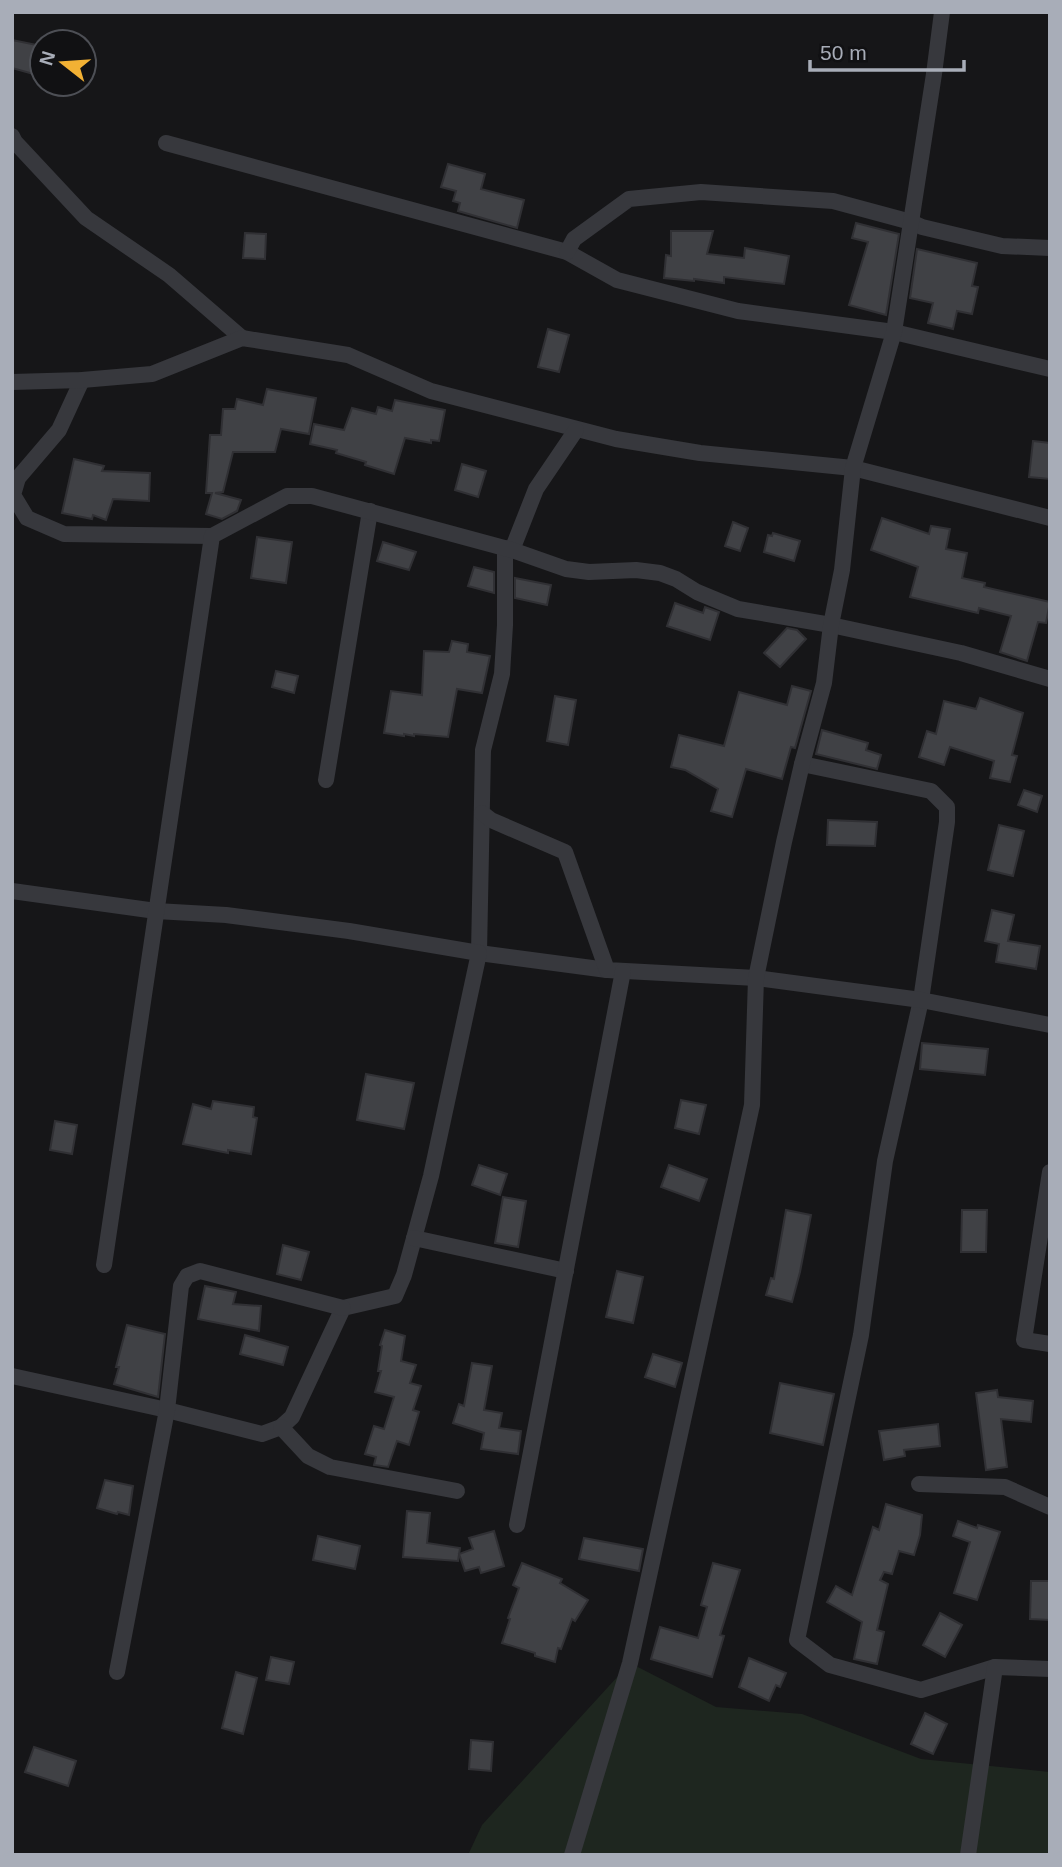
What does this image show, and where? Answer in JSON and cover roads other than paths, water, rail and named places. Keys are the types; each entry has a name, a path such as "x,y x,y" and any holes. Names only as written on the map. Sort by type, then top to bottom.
{"street":[{"path":"572,1855 630,1663 752,1105 756,978 784,842 824,683 831,625 842,570 853,468 894,332 942,12"},
{"path":"12,136 86,218 169,275 242,338"},
{"path":"166,143 567,252 617,279 738,311 894,332 1050,369"},
{"path":"567,252 573,239 629,198 701,192 833,201 922,227 1002,246 1050,248"},
{"path":"12,382 152,374 242,338 348,355 431,391 576,430 700,453 853,468 1049,515"},
{"path":"82,380 59,430 18,478 13,495 27,518 64,534 212,536 287,496 312,496 508,549 566,569 660,573 738,609 831,625 961,653 1050,679"},
{"path":"117,1672 167,1410 181,1286 187,1276 200,1271 343,1308 394,1296 404,1275 438,1150 479,953 484,750 502,674 508,549 536,489 576,430"},
{"path":"326,780 370,511"},
{"path":"104,1265 212,536"},
{"path":"802,764 931,791 947,807 947,822 921,1000 885,1161 861,1335 797,1640 830,1665 922,1690 995,1667 1050,1669"},
{"path":"482,813 491,820 565,852 615,970 566,1271 517,1525"},
{"path":"12,891 156,911 240,916 479,953 615,970 756,978 921,1000 1050,1025"},
{"path":"1050,1172 1024,1340 1050,1344"},
{"path":"414,1238 566,1271"},
{"path":"12,1376 262,1434 281,1427 292,1417 343,1308"},
{"path":"281,1427 309,1456 330,1466 457,1491"},
{"path":"919,1485 1005,1486 1050,1507"},
{"path":"968,1855 995,1667"}]}
